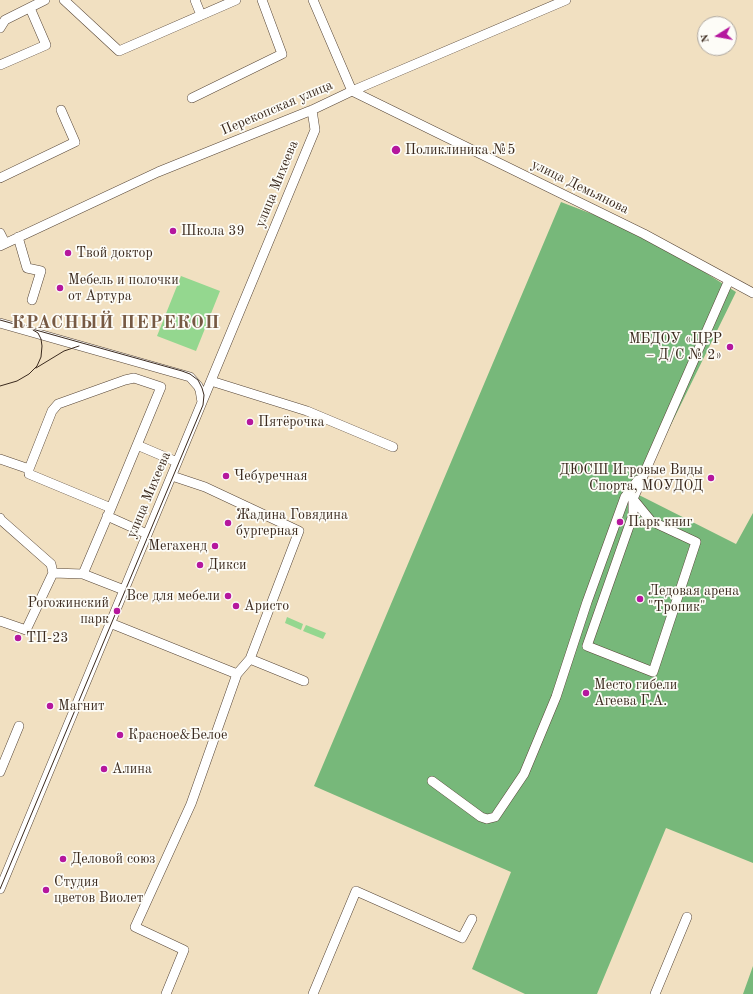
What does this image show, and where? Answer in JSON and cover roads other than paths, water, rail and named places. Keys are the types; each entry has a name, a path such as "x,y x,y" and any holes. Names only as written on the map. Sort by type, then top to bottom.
{"street":[{"path":"0,28 5,20 45,0"},
{"path":"64,0 119,51 236,0"},
{"path":"195,0 201,15"},
{"path":"192,98 282,54 262,0"},
{"path":"313,0 352,91"},
{"name":"Перекопская улица","path":"2,244 158,172 312,110 352,91 566,0"},
{"path":"0,65 46,45 30,8"},
{"name":"улица Демьянова","path":"352,91 644,234 753,293"},
{"path":"0,178 75,142 61,110"},
{"name":"улица Михеева","path":"1,883 315,130 312,110"},
{"path":"0,233 2,244"},
{"path":"18,237 27,268 41,271 32,300"},
{"path":"633,499 651,521 696,542 653,672 587,646 633,515 633,499 729,280"},
{"path":"0,323 190,377 197,383 200,390 202,404"},
{"path":"83,574 109,512 137,445 161,387 134,378 58,404 52,411 29,469 29,474 109,512 147,534"},
{"path":"211,381 307,411 393,447"},
{"path":"137,445 177,462"},
{"path":"0,459 29,469"},
{"path":"432,780 481,817 487,819 495,817 524,774 556,697 587,602 625,497 647,468"},
{"path":"166,994 184,950 135,927 191,804 237,674 250,659 299,531 205,487 172,476"},
{"path":"0,518 51,564 53,573 26,630 0,621"},
{"path":"53,573 83,574 124,590"},
{"path":"110,623 237,674"},
{"path":"250,659 304,682"},
{"path":"0,772 19,726"},
{"path":"313,994 356,891 462,938 472,919"},
{"path":"655,994 687,917"}],"tram line":[{"path":"0,320 182,371 190,374 198,380 204,395 203,405 0,889"},
{"path":"0,386 17,381 29,374 37,366 41,357 42,346 38,333 33,330"},
{"path":"36,368 64,351 79,346"}],"place":[{"name":"Поликлиника №5","path":"396,150"},
{"name":"Школа 39","path":"173,231"},
{"name":"Твой доктор","path":"68,253"},
{"name":"Мебель и полочки от Артура","path":"60,288"},
{"name":"МБДОУ «ЦРР – Д/С № 2»","path":"730,347"},
{"name":"Пятёрочка","path":"250,422"},
{"name":"Чебуречная","path":"226,476"},
{"name":"ДЮСШ Игровые Виды Спорта, МОУДОД","path":"711,478"},
{"name":"Парк книг","path":"620,522"},
{"name":"Жадина Говядина бургерная","path":"228,523"},
{"name":"Мегахенд","path":"215,546"},
{"name":"Дикси","path":"200,565"},
{"name":"Все для мебели","path":"228,596"},
{"name":"Ледовая арена \"Тропик\"","path":"640,599"},
{"name":"Аристо","path":"236,606"},
{"name":"Рогожинский парк","path":"117,611"},
{"name":"ТП-23","path":"18,638"},
{"name":"Место гибели Агеева Г.А.","path":"586,693"},
{"name":"Магнит","path":"50,706"},
{"name":"Красное&Белое","path":"120,735"},
{"name":"Алина","path":"104,769"},
{"name":"Деловой союз","path":"63,859"},
{"name":"Студия цветов Виолет","path":"46,890"}],"district":[{"name":"КРАСНЫЙ ПЕРЕКОП","path":"116,323"}]}
